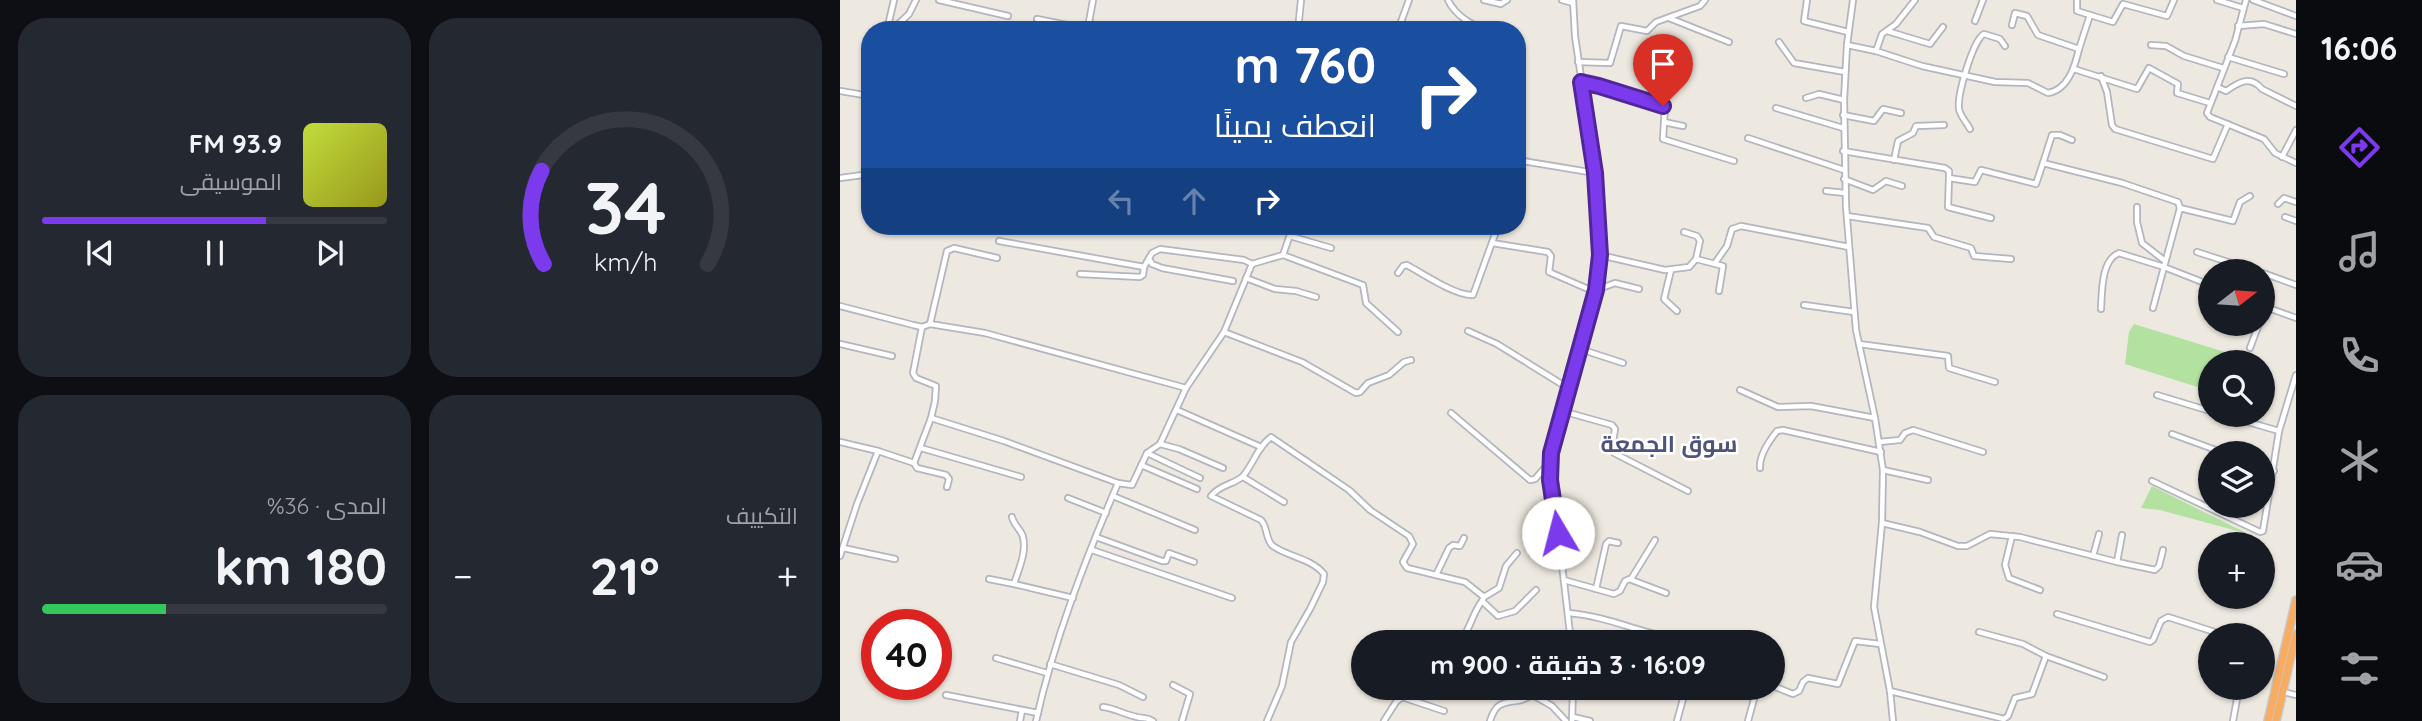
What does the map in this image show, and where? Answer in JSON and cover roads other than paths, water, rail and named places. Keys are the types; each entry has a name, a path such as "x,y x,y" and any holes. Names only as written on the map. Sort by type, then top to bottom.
{"highway":[{"path":"2268,721 2296,600"},
{"path":"2276,721 2296,634"}],"street":[{"path":"890,21 894,0"},
{"path":"900,21 909,14 916,0"},
{"path":"939,0 1009,16"},
{"path":"1090,21 1093,0"},
{"path":"1299,21 1301,0"},
{"path":"1401,21 1409,0"},
{"path":"1448,0 1452,9 1469,21"},
{"path":"1484,0 1501,4 1507,0"},
{"path":"1562,0 1573,1 1578,62 1595,173 1600,255 1595,291 1550,462 1570,630"},
{"path":"1578,62 1610,62 1621,26 1647,31 1654,23 1700,6 1705,0"},
{"path":"1807,0 1804,20 1848,32"},
{"path":"1853,0 1848,32 1843,115 1846,216 1854,312 1883,470 1882,523 1874,607 1893,721"},
{"path":"1876,51 1882,34 1896,24 1915,0"},
{"path":"1975,21 1983,0"},
{"path":"2077,0 2076,10 2113,22 2123,4 2167,16 2174,0"},
{"path":"2217,0 2243,8"},
{"path":"2246,0 2208,115 2267,141 2275,153 2296,163"},
{"path":"2253,0 2296,16"},
{"path":"2012,24 2015,13 2027,16 2036,34 2079,49"},
{"path":"1847,45 1922,66 1995,82 2028,83 2050,93 2064,83 2074,69 2090,15"},
{"path":"1668,18 1729,42"},
{"path":"1037,19 1047,21"},
{"path":"2238,26 2264,24 2296,34"},
{"path":"1886,31 1930,44 1943,27"},
{"path":"1970,129 1959,108 1965,75 1976,40 1981,35 1999,38 2005,46"},
{"path":"1779,41 1794,63 1845,72"},
{"path":"2151,45 2166,46 2184,56 2223,68"},
{"path":"2228,57 2284,74"},
{"path":"2074,69 2138,89 2149,68 2178,84 2177,93 2210,103"},
{"path":"1669,75 1663,106 1663,139 1734,161"},
{"path":"2101,76 2106,85 2112,125 2115,129 2213,159 2228,124"},
{"path":"2217,87 2226,91 2236,83 2246,80 2296,106"},
{"path":"1581,82 1663,106"},
{"path":"840,91 861,94"},
{"path":"1806,98 1819,94 1844,100"},
{"path":"1776,108 1843,128"},
{"path":"1843,115 1874,121 1884,109 1901,113"},
{"path":"1664,122 1683,126"},
{"path":"1894,160 1898,141 1913,133 1916,126 1944,125"},
{"path":"2282,157 2296,130"},
{"path":"1949,178 1975,182 1982,170 2035,184 2052,135 2072,140"},
{"path":"1748,138 1844,170"},
{"path":"1843,151 1945,168 1949,171 1948,207 1991,218"},
{"path":"1526,162 1595,173"},
{"path":"2043,163 2137,187 2179,203 2180,208 2153,308"},
{"path":"840,178 861,175"},
{"path":"1844,179 1873,190 1886,181 1902,186"},
{"path":"1826,191 1845,193"},
{"path":"2180,208 2233,222 2241,202 2250,196"},
{"path":"2278,204 2284,198 2296,202"},
{"path":"2137,207 2142,243 2164,264"},
{"path":"1846,216 1928,228 1934,237 1971,248 1973,256 2011,259"},
{"path":"2285,217 2296,221"},
{"path":"1715,263 1727,246 1732,229 1741,226 1849,247"},
{"path":"1600,255 1671,270 1689,267 1696,259 1700,238 1684,232"},
{"path":"1398,273 1407,265 1433,280 1471,296 1475,292 1495,235"},
{"path":"1283,255 1290,236 1331,248"},
{"path":"999,241 1144,267"},
{"path":"1492,243 1548,252 1551,256 1549,272 1595,291 1615,283 1639,289"},
{"path":"930,324 947,251 954,248 997,258"},
{"path":"1080,274 1140,277 1149,258 1155,250 1160,249 1244,260 1252,264 1283,255 1363,285 1366,303 1398,332"},
{"path":"2197,252 2219,259"},
{"path":"2101,309 2103,280 2114,254 2164,264 2198,280"},
{"path":"1149,258 1152,264 1162,268 1234,281"},
{"path":"1696,259 1721,265 1723,269 1719,291"},
{"path":"931,418 1004,441 1118,483 1132,485 1147,453 1160,444 1186,388 1224,332 1252,264"},
{"path":"1671,270 1664,299 1678,312"},
{"path":"1246,278 1275,289 1317,297"},
{"path":"2275,278 2296,285"},
{"path":"1804,305 1854,312"},
{"path":"840,306 922,327 930,324 985,333 1186,388"},
{"path":"2275,310 2296,318"},
{"path":"922,327 913,373 915,377 936,386 935,404 914,466 946,475 949,479 947,487"},
{"path":"1468,331 1497,344 1569,388"},
{"path":"1224,332 1302,362 1356,393 1368,383 1411,360"},
{"path":"2250,348 2254,336"},
{"path":"840,344 892,356"},
{"path":"1859,344 1948,356 1949,368 1996,382"},
{"path":"1580,349 1623,362"},
{"path":"2275,463 2279,431 2296,375"},
{"path":"1740,390 1778,407 1811,406 1875,418"},
{"path":"2157,395 2198,407"},
{"path":"1177,410 1261,447"},
{"path":"1562,411 1612,425 1615,429 1612,448 1614,453 1688,491"},
{"path":"1451,413 1530,480 1535,479 1550,462"},
{"path":"2265,427 2279,431"},
{"path":"1760,468 1761,459 1773,436 1777,431 1783,430 1881,452"},
{"path":"1879,442 1900,440 1905,433 1913,430 1983,452"},
{"path":"2172,434 2198,444"},
{"path":"1267,721 1280,692 1291,642 1323,582 1324,573 1296,555 1273,546 1264,523 1252,514 1212,496 1222,486 1243,477 1268,438 1274,437 1412,539 1412,547 1404,562 1406,568 1465,582 1495,615 1504,615 1520,607 1536,590"},
{"path":"840,442 915,463"},
{"path":"1160,444 1223,468"},
{"path":"921,448 1021,477"},
{"path":"840,556 878,451"},
{"path":"1147,453 1200,478"},
{"path":"1141,466 1197,489"},
{"path":"1883,470 1928,480"},
{"path":"1243,477 1284,502"},
{"path":"2152,481 2198,503"},
{"path":"1036,721 1050,664 1118,483"},
{"path":"1113,496 1195,530"},
{"path":"1068,498 1106,513"},
{"path":"1012,517 1024,543 1014,584"},
{"path":"2230,518 2260,532 2266,528 2267,518"},
{"path":"1882,523 1920,532 1958,546 1967,546 1990,534 2012,536 2155,570 2159,566 2162,550"},
{"path":"2093,556 2099,534"},
{"path":"2117,562 2123,535"},
{"path":"2012,536 2005,565 2009,578 2040,590"},
{"path":"1096,537 1162,561 1166,561 1170,553 1194,562"},
{"path":"1436,575 1450,548 1453,545 1460,546 1464,537"},
{"path":"1631,579 1655,540"},
{"path":"1595,589 1606,544 1609,541 1618,543"},
{"path":"843,548 895,559"},
{"path":"1092,550 1231,598"},
{"path":"1468,630 1476,609 1483,599 1499,588 1506,566 1517,553"},
{"path":"989,579 1073,598"},
{"path":"1564,580 1616,593 1626,580 1631,579 1666,593"},
{"path":"1568,613 1603,617 1638,630"},
{"path":"2057,614 2150,642 2161,621 2168,617 2198,627"},
{"path":"1979,632 2023,645 2104,677"},
{"path":"1785,691 1793,694 1799,691 1805,679 1838,684 1855,641 1880,644"},
{"path":"1889,691 2006,718 2015,698 2032,694 2046,656"},
{"path":"996,658 1047,673"},
{"path":"1050,664 1119,685 1143,697"},
{"path":"1173,685 1190,694 1182,721"},
{"path":"2283,691 2296,695"},
{"path":"1490,721 1495,708 1501,704 1520,701 1533,695 1552,706 1566,721"},
{"path":"952,696 1038,713"},
{"path":"1384,721 1399,700"},
{"path":"1410,700 1444,711"},
{"path":"1573,700 1572,719 1590,721"},
{"path":"1677,721 1683,700"},
{"path":"1748,721 1754,700"},
{"path":"2233,721 2237,700"},
{"path":"1103,707 1153,721"},
{"path":"1020,721 1022,710"}],"district":[{"name":"سوق الجمعة","path":"1669,443"}]}
